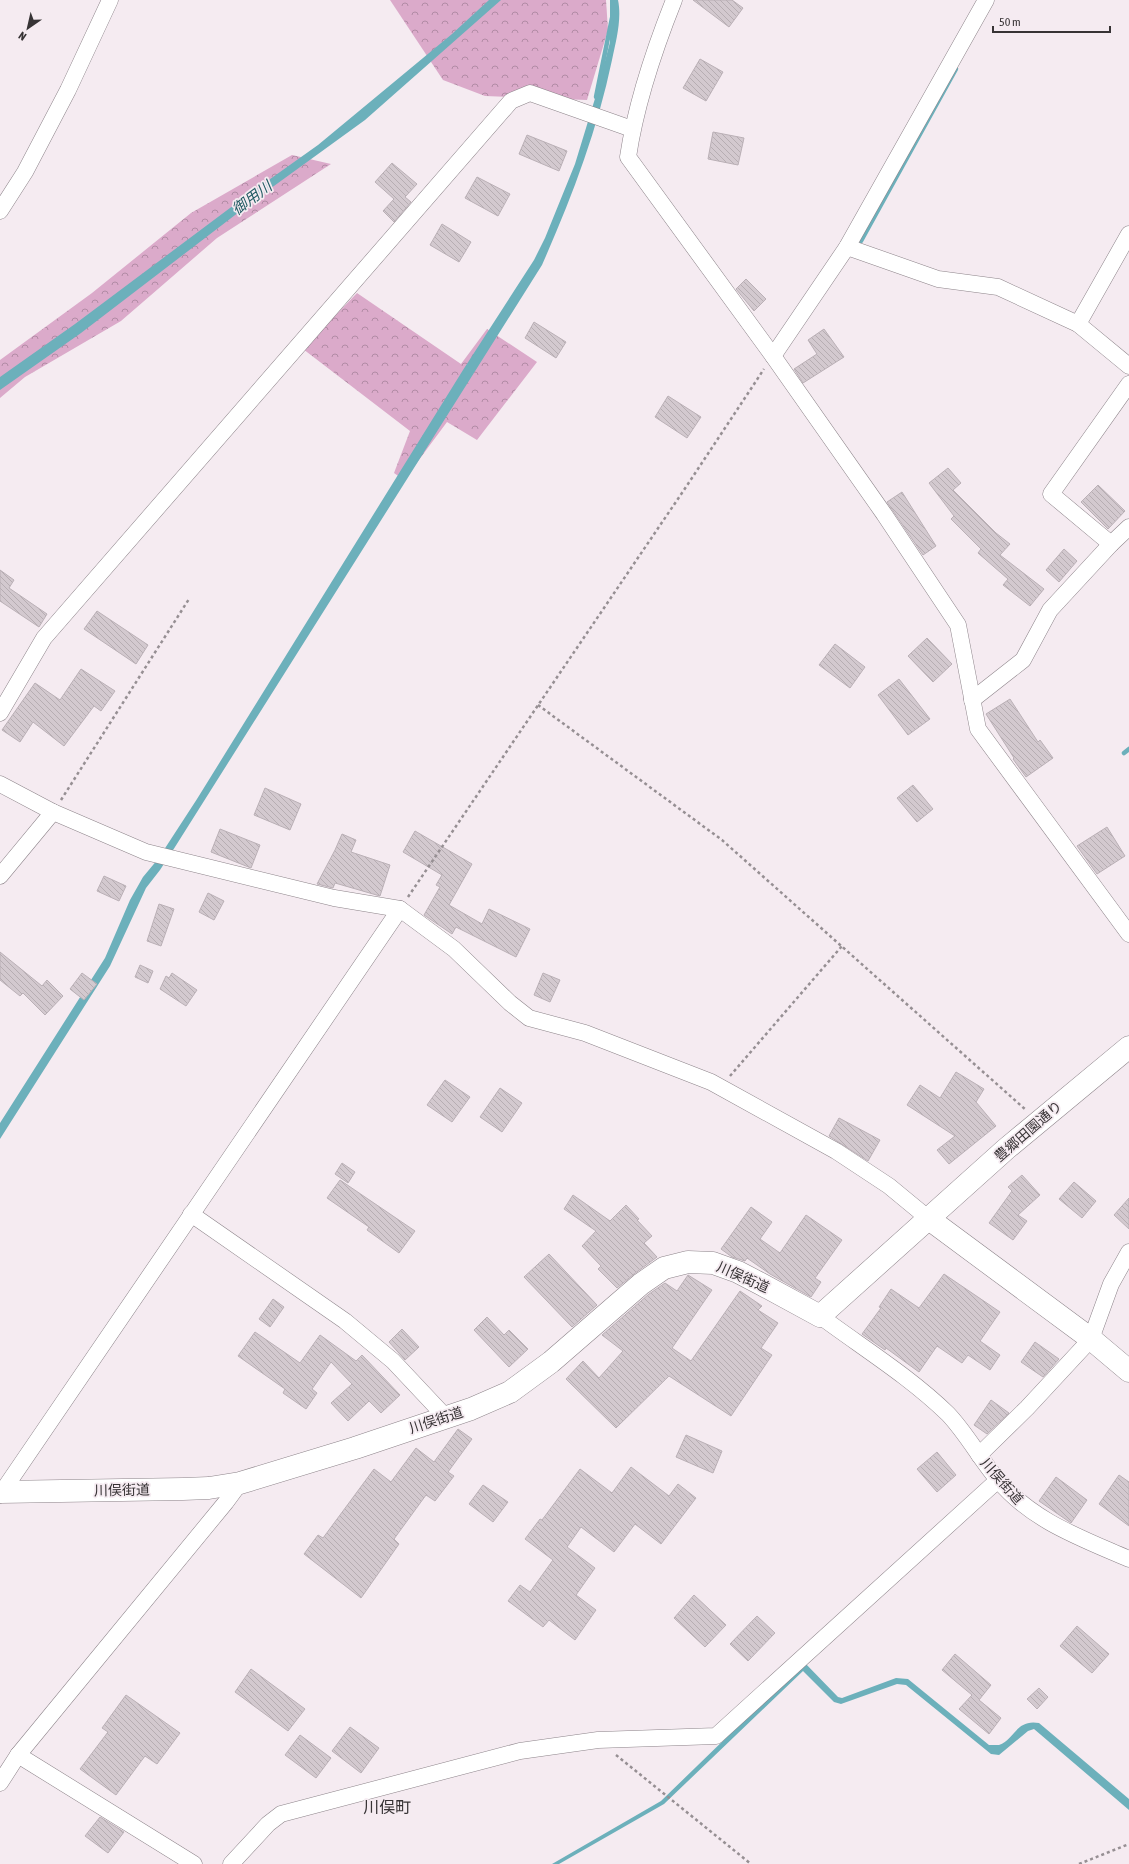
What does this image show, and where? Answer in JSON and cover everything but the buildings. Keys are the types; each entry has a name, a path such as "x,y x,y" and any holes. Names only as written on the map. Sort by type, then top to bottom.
{"main road":[{"name":"豊郷田園通り","path":"929,1219 1039,1121 1129,1047"},
{"path":"820,1316 929,1219 1129,1371"},
{"name":"川俣街道","path":"1,1493 209,1488 240,1483 355,1448 471,1409 510,1392 531,1378 641,1284 664,1268 688,1262 713,1263 750,1278 820,1316"}],"street":[{"path":"0,211 25,172 68,90 110,0"},
{"path":"674,0 660,36 632,129 628,157 773,356 879,508 958,625 978,729 1129,934"},
{"path":"773,356 847,247 986,0"},
{"path":"0,713 44,638 511,101 530,93 632,129"},
{"path":"1078,324 1129,234"},
{"path":"847,247 938,279 998,287 1078,324 1129,366"},
{"path":"1110,544 1051,494 1129,384"},
{"path":"972,700 1023,660 1050,610 1110,544 1129,527"},
{"path":"0,784 53,812 146,852 334,898 400,909 454,949 510,1003 529,1018 585,1033 721,1087 836,1151 889,1186 929,1219"},
{"path":"0,876 53,812"},
{"path":"1,1493 400,909"},
{"path":"191,1214 346,1321 393,1361 440,1411 442,1418"},
{"path":"979,1455 1027,1408 1090,1340 1111,1284 1129,1252"},
{"name":"川俣街道","path":"820,1316 921,1389 949,1415 998,1480 1023,1506 1055,1527 1129,1559"},
{"path":"231,1864 268,1824 281,1814 520,1751 598,1740 716,1736 998,1480"},
{"path":"0,1782 18,1755 240,1483"},
{"path":"18,1755 194,1864"}],"path":[{"path":"400,909 686,488 773,356"},
{"path":"53,812 189,599"},
{"path":"538,705 722,840 1039,1121"},
{"path":"721,1087 842,946"},
{"path":"598,1740 751,1864"},
{"path":"1080,1864 1129,1844"}],"green space":[{"path":"390,0 606,0 608,30 587,100 485,96 443,80"},
{"path":"292,155 331,164 217,238 121,321 25,377 0,398 0,360 92,293 191,213"},
{"path":"357,293 461,364 487,329 537,362 477,440 447,422 404,480 394,473 410,431 303,349"}],"water":[{"name":"御用川","path":"489,0 501,0 365,120 256,199 81,333 0,390 0,377 75,324 242,199 318,145 452,34"},
{"path":"610,0 618,0 619,22 606,87 582,165 542,265 175,847 146,888 110,966 0,1139 0,1123 105,958 130,900 143,877 158,859 197,799 463,370 534,260 545,238 575,164 597,92 610,42"},
{"path":"804,1662 838,1697 842,1698 896,1678 908,1679 989,1745 999,1745 1025,1724 1039,1723 1129,1799 1129,1810 1034,1729 1028,1731 999,1755 991,1754 906,1685 897,1684 841,1704 834,1702 803,1671 664,1804 559,1864 552,1864 661,1801"}],"waterway":[{"path":"596,97 612,18"},
{"path":"861,241 956,69"},
{"path":"1124,753 1129,749"}],"district":[{"name":"川俣町","path":"387,1807"}]}
